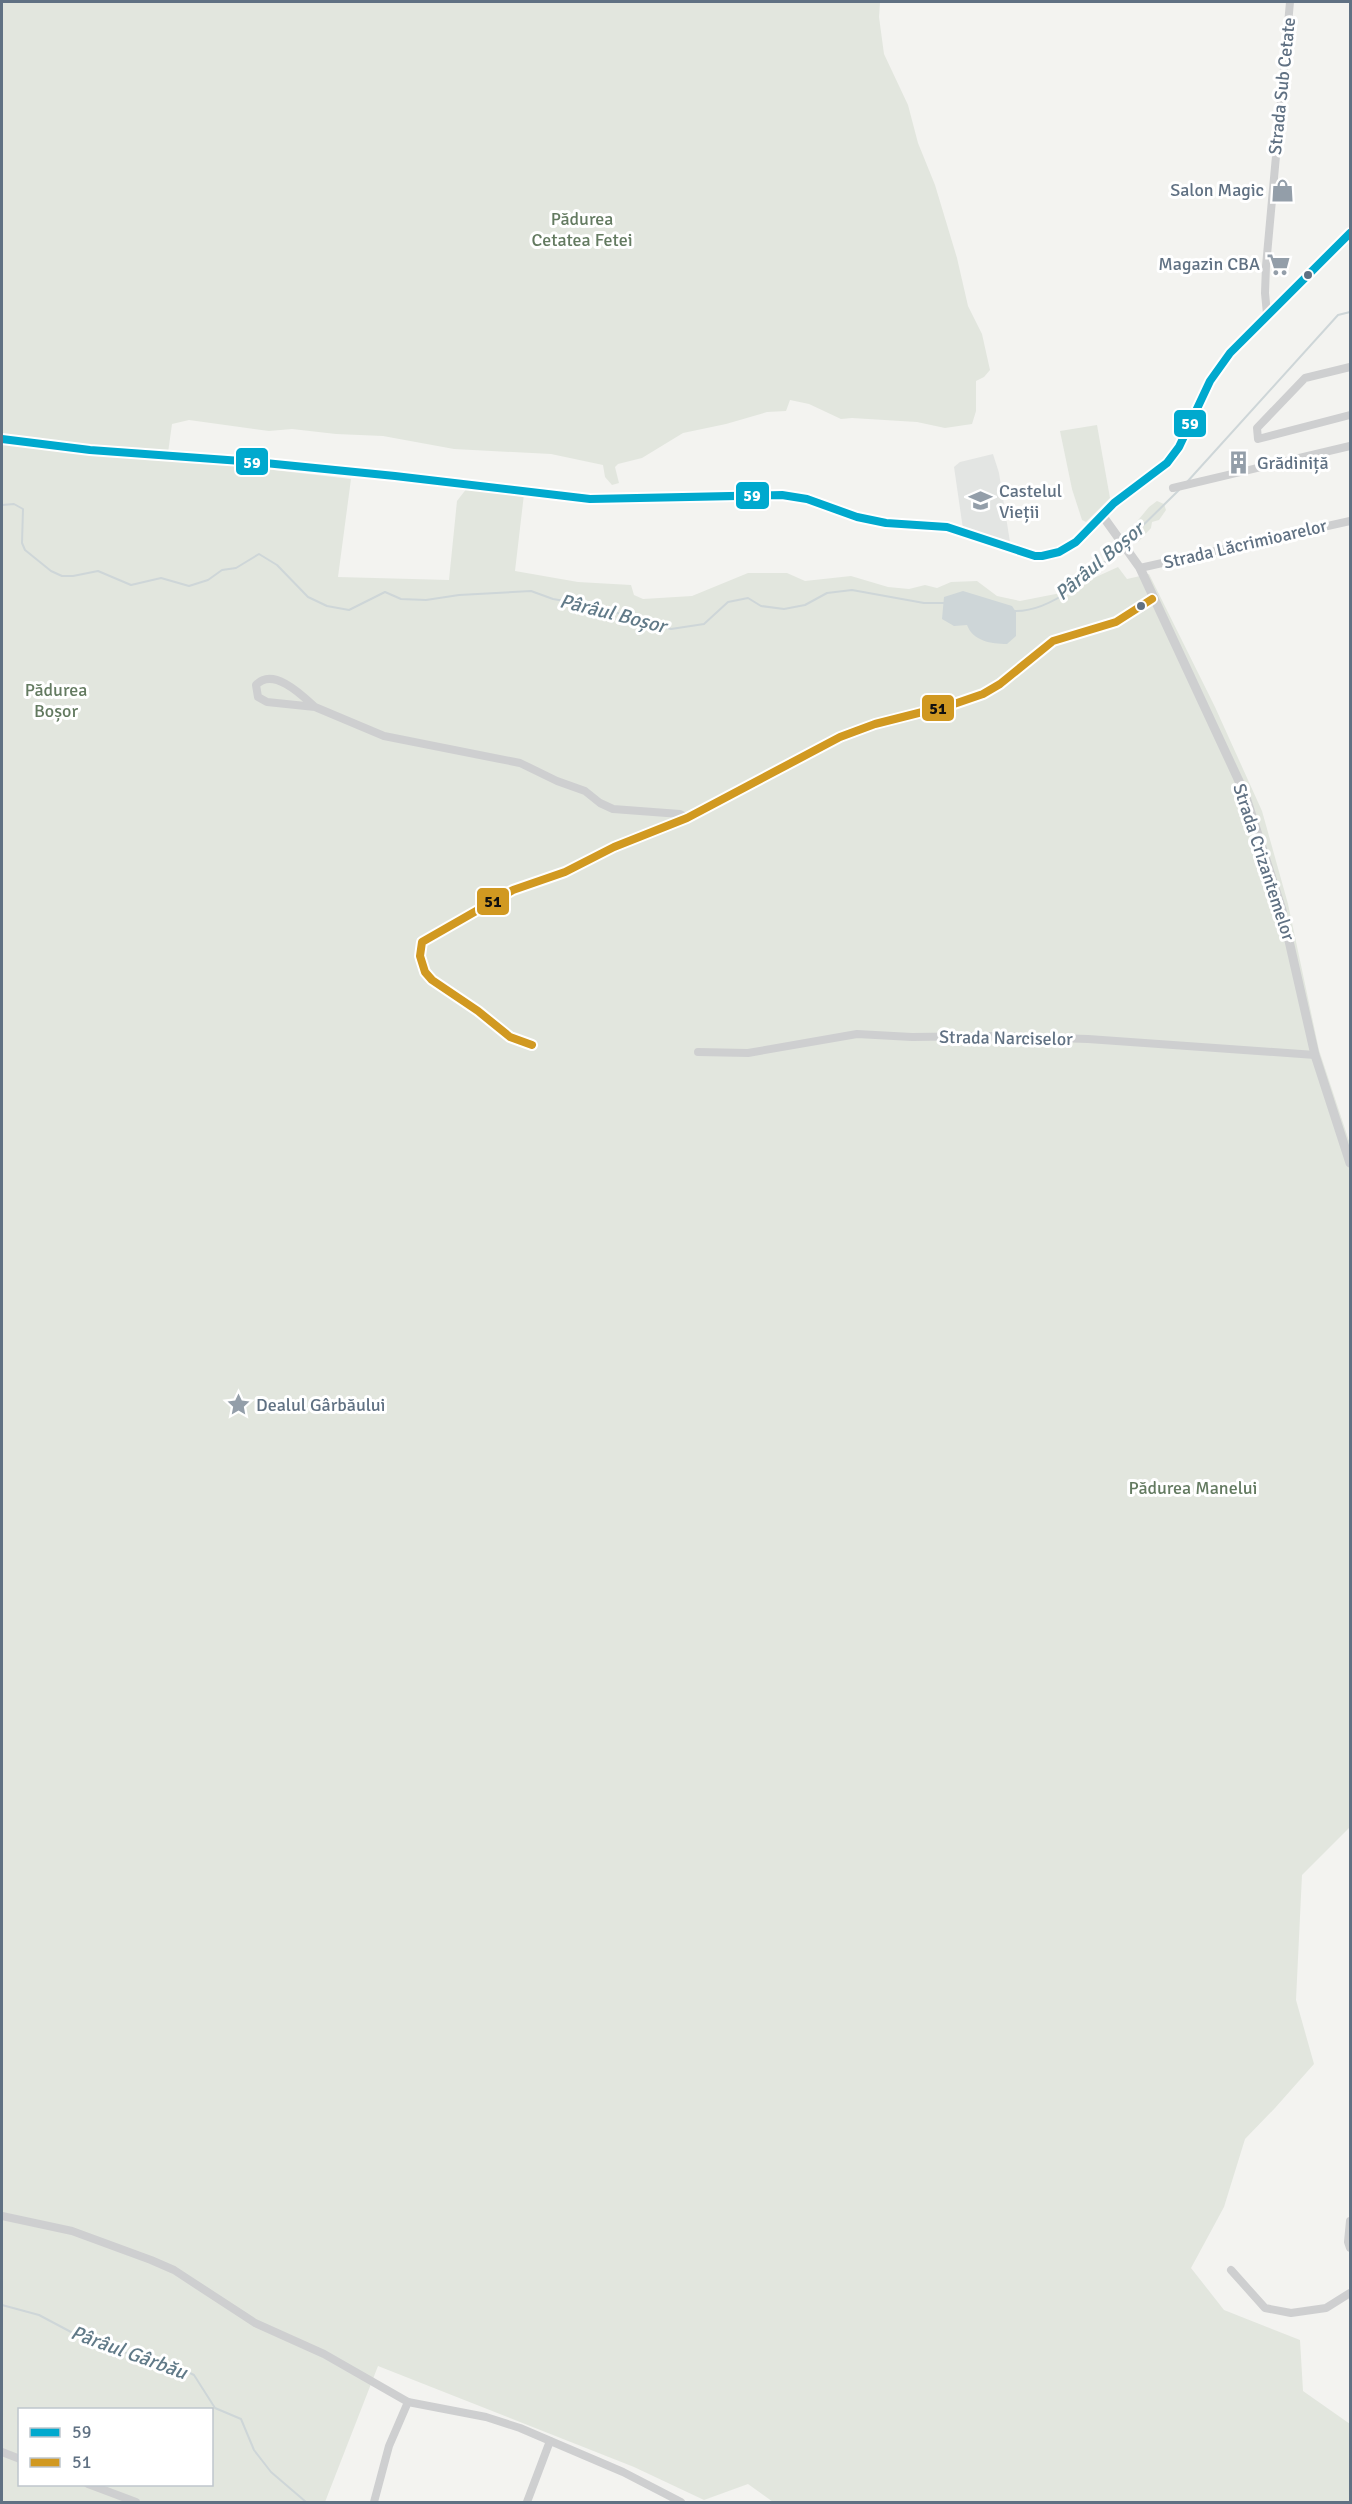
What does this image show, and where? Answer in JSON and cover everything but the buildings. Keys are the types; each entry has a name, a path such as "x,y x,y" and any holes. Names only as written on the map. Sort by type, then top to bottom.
{"main road":[{"path":"2,439 90,450 244,461 395,476 590,500 782,495 807,499 857,518 886,523 947,527 1042,556 1067,548 1173,456 1197,405 1218,368 1267,314 1350,233"}],"street":[{"name":"Strada Sub Cetate","path":"1267,314 1264,293 1290,2"},
{"path":"1350,366 1305,378 1257,428 1258,439 1350,415"},
{"path":"1173,488 1350,446"},
{"name":"Strada Crizantemelor","path":"1106,516 1140,568 1152,599 1245,794 1282,910 1315,1055 1350,1162"},
{"name":"Strada Lăcrimioarelor","path":"1140,568 1350,521"},
{"path":"532,1044 510,1037 478,1011 432,980 425,972 420,956 422,942 513,890 565,872 614,847 687,818 840,737 875,724 954,704 983,694 1000,684 1053,641 1116,622 1152,599"},
{"path":"315,707 291,684 269,679 259,681 256,685 258,698 267,702 315,707 384,736 520,763 556,781 585,791 613,809 680,814 687,818"},
{"name":"Strada Narciselor","path":"698,1052 748,1053 857,1034 912,1037 991,1036 1088,1039 1315,1055"},
{"path":"2,2216 72,2231 118,2246 167,2267 255,2323 324,2354 408,2402 486,2417 623,2472 681,2502"},
{"path":"1350,2221 1348,2242 1350,2248"},
{"path":"1231,2270 1265,2307 1291,2313 1326,2308 1350,2295"},
{"path":"374,2502 385,2457 408,2402"},
{"path":"527,2502 550,2441"},
{"path":"2,2452 18,2458"},
{"path":"93,2486 136,2502"}],"shaded area":[{"name":"Castelul Vieții","path":"993,454 999,473 1010,542 963,529 954,467 960,462"},
{"path":"963,591 1012,606 1016,612 1016,636 1007,644 989,642 974,635 967,625 954,626 942,619 944,597"}],"green space":[{"path":"2,2 880,2 879,17 884,54 908,105 918,143 935,185 957,258 968,306 982,334 990,370 976,381 976,411 972,424 945,428 917,422 841,419 809,404 790,400 786,411 767,412 683,433 642,458 618,464 615,467 619,483 612,485 605,477 603,465 551,454 454,449 383,436 292,429 269,431 189,420 172,424 167,460 351,479 338,577 449,580 457,501 467,488 524,494 515,571 578,582 631,585 634,595 643,599 692,596 748,573 787,573 805,581 851,576 888,587 909,589 925,585 937,588 951,582 977,581 997,596 1020,601 1076,590 1118,567 1127,579 1149,574 1215,707 1262,811 1288,904 1319,1050 1350,1144 1350,1827 1302,1875 1296,2000 1314,2064 1245,2139 1224,2207 1191,2268 1224,2310 1300,2340 1303,2391 1350,2424 1350,2502 773,2502 748,2484 704,2500 634,2467 378,2366 325,2502 2,2502"},
{"path":"1097,425 1110,498 1086,522 1082,520 1072,489 1060,431"},
{"path":"1157,501 1164,504 1166,510 1159,520 1152,522 1151,528 1138,542 1130,541 1125,536 1149,507"}],"waterway":[{"name":"Pârâul Boșor","path":"1187,482 1338,315 1350,312"},
{"name":"Pârâul Boșor","path":"1125,543 1179,490"},
{"name":"Pârâul Boșor","path":"2,505 14,504 23,509 22,543 25,550 51,571 62,576 98,571 131,585 161,578 189,586 208,580 222,570 236,568 259,554 277,565 308,597 327,606 349,610 385,592 401,599 426,600 459,595 531,591 553,599 594,606 671,629 704,624 728,602 748,598 761,606 784,609 805,605 827,593 852,590 924,603 945,603"},
{"name":"Pârâul Boșor","path":"1013,611 1043,606 1057,598 1085,579 1121,547"},
{"name":"Pârâul Gârbău","path":"2,2305 39,2315 71,2332 92,2334 126,2353 159,2358 194,2375 215,2408 241,2419 254,2450 271,2472 306,2502"}],"transit line":[{"name":"59","path":"2,439 90,450 255,462 395,476 590,499 782,495 807,499 857,517 886,523 947,527 1035,556 1042,556 1059,552 1076,542 1114,503 1167,463 1179,447 1210,381 1230,353 1350,233"},
{"name":"51","path":"532,1045 510,1037 478,1011 432,980 425,972 420,956 422,942 513,890 565,872 614,847 687,818 840,737 875,724 954,704 983,694 1000,684 1053,641 1116,622 1152,599"}],"place":[{"name":"Salon Magic","path":"1282,190"},
{"name":"Magazin CBA","path":"1278,264"},
{"name":"Grădiniță","path":"1239,463"},
{"name":"Castelul Vieții","path":"981,501"},
{"name":"Dealul Gârbăului","path":"238,1405"}],"park label":[{"name":"Pădurea Cetatea Fetei","path":"582,229"},
{"name":"Pădurea Boșor","path":"56,700"},
{"name":"Pădurea Manelui","path":"1193,1488"}]}
